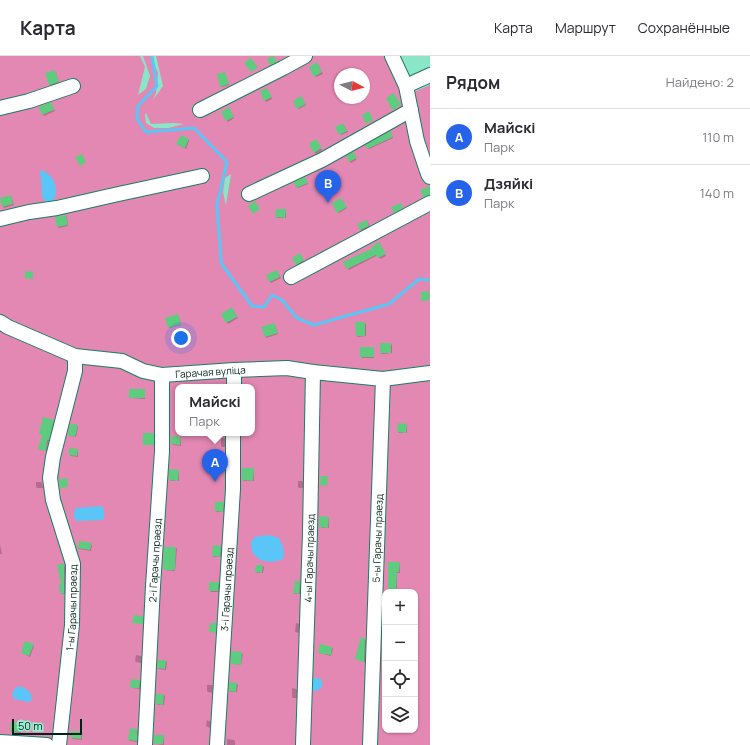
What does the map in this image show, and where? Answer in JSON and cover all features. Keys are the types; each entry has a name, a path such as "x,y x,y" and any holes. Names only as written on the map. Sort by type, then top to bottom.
{"street":[{"path":"200,110 305,56"},
{"path":"392,56 406,86 411,110 424,141 428,174 430,177"},
{"path":"406,86 430,75"},
{"path":"0,108 29,101 73,86"},
{"path":"249,194 322,160 411,110"},
{"path":"0,219 202,176"},
{"path":"291,277 430,203"},
{"name":"Гарачая вуліца","path":"0,322 8,327 75,356 122,362 142,371 162,375 287,368 383,379 430,373"},
{"name":"1-ы Гарачы праезд","path":"59,745 72,626 73,564 53,500 50,478 53,457 75,371 75,356"},
{"path":"234,370 234,384"},
{"name":"4-ы Гарачы праезд","path":"303,745 310,532 313,372"},
{"name":"2-і Гарачы праезд","path":"145,745 162,451 162,375"},
{"name":"5-ы Гарачы праезд","path":"370,745 383,379"},
{"name":"3-і Гарачы праезд","path":"217,745 232,489 233,436"},
{"path":"0,742 46,745"}],"shaded area":[{"path":"0,56 140,56 145,67 138,95 146,89 150,76 143,56 151,56 158,73 156,93 153,100 163,86 156,56 388,56 414,92 430,85 430,745 0,745","holes":["146,113 151,124 173,123 184,124 168,128 154,128 146,123","231,174 226,205 223,192 225,178"]}],"water":[{"path":"41,170 51,177 55,183 55,198 50,202 46,202 42,197"},
{"path":"102,506 104,510 103,520 76,521 74,512 76,508"},
{"path":"269,535 279,538 283,547 284,557 281,560 271,562 260,560 252,552 251,543 254,537"},
{"path":"313,678 322,680 322,687 319,690 314,691 311,687"},
{"path":"20,686 29,691 32,700 29,702 14,699 12,695 15,688"}],"building":[{"path":"272,56 277,62 270,65 267,59"},
{"path":"251,58 258,67 251,72 244,63"},
{"path":"317,62 322,72 314,77 309,67"},
{"path":"55,70 59,82 49,85 45,73"},
{"path":"225,72 229,84 220,87 217,74"},
{"path":"267,88 272,97 264,101 260,91"},
{"path":"394,93 401,105 392,110 386,98"},
{"path":"301,96 306,104 297,109 293,101"},
{"path":"51,102 54,110 42,115 39,107"},
{"path":"229,107 234,117 226,121 221,112"},
{"path":"369,111 373,120 366,124 362,115"},
{"path":"343,123 347,131 339,135 335,127"},
{"path":"391,131 393,137 367,149 365,145"},
{"path":"181,135 189,139 185,148 176,144"},
{"path":"316,139 322,148 314,153 309,144"},
{"path":"353,152 357,158 349,162 346,156"},
{"path":"82,154 86,162 80,166 75,157"},
{"path":"305,177 308,183 296,188 294,182"},
{"path":"430,186 430,195 423,197 420,190"},
{"path":"11,195 13,204 2,207 0,198"},
{"path":"341,198 347,207 337,213 332,203"},
{"path":"255,201 260,209 253,214 248,206"},
{"path":"401,203 403,208 394,213 391,207"},
{"path":"276,209 286,209 285,218 275,217"},
{"path":"66,215 68,225 57,227 55,217"},
{"path":"367,220 369,226 360,230 357,224"},
{"path":"379,242 386,254 378,258 376,255 347,269 343,262 373,248 372,246"},
{"path":"300,253 304,260 296,265 292,258"},
{"path":"277,270 280,277 269,282 266,275"},
{"path":"25,271 33,272 33,279 25,278"},
{"path":"429,291 430,300 421,301 421,292"},
{"path":"232,307 237,317 226,323 221,314"},
{"path":"178,314 181,324 168,328 165,318"},
{"path":"355,322 365,322 365,336 356,336"},
{"path":"274,323 278,333 265,337 261,327"},
{"path":"380,343 391,343 391,353 380,353"},
{"path":"360,347 374,347 374,357 360,357"},
{"path":"129,389 145,389 145,398 129,398"},
{"path":"43,417 54,420 49,440 47,440 46,451 38,449 42,435 39,434"},
{"path":"398,423 407,424 406,433 397,432"},
{"path":"70,424 78,425 75,437 68,435"},
{"path":"143,433 154,433 154,445 143,445"},
{"path":"171,436 181,437 180,445 171,444"},
{"path":"69,448 78,449 77,456 69,455"},
{"path":"242,468 254,468 253,481 242,480"},
{"path":"169,469 179,470 178,481 169,480"},
{"path":"321,476 328,476 327,486 320,485"},
{"path":"67,478 68,487 60,488 59,479"},
{"path":"215,502 224,502 223,512 215,511"},
{"path":"320,516 329,517 328,528 319,527"},
{"path":"79,541 92,543 90,550 77,548"},
{"path":"213,545 221,546 220,557 212,556"},
{"path":"164,547 176,547 175,570 163,570"},
{"path":"388,562 400,562 399,572 397,572 396,589 388,589"},
{"path":"64,563 64,596 63,593 60,594 59,584 61,584 57,565"},
{"path":"256,565 263,565 262,573 255,572"},
{"path":"295,581 300,581 299,594 293,593"},
{"path":"209,582 219,582 218,591 209,591"},
{"path":"134,615 143,616 143,624 132,623"},
{"path":"210,623 216,623 216,633 209,632"},
{"path":"361,637 365,638 364,662 355,659"},
{"path":"25,641 34,644 29,656 21,653"},
{"path":"320,644 332,647 331,655 318,653"},
{"path":"231,651 242,652 241,665 231,664"},
{"path":"158,660 166,660 165,669 157,668"},
{"path":"131,679 140,680 139,688 130,688"},
{"path":"229,682 237,683 236,692 229,691"},
{"path":"156,694 164,694 163,705 156,704"},
{"path":"11,722 21,723 20,732 10,731"},
{"path":"130,728 137,729 137,741 128,740"},
{"path":"71,731 82,732 81,739 71,738"},
{"path":"154,735 164,735 163,744 154,744"}],"waterway":[{"path":"152,56 157,86 138,106 137,119 146,132 194,128 227,162 217,204 221,263 252,306 264,307 272,295 282,300 297,318 314,325 389,304 419,279 430,280"}],"place":[{"name":"Дзяйкі","path":"328,203"},
{"name":"Майскі","path":"215,482"}]}
